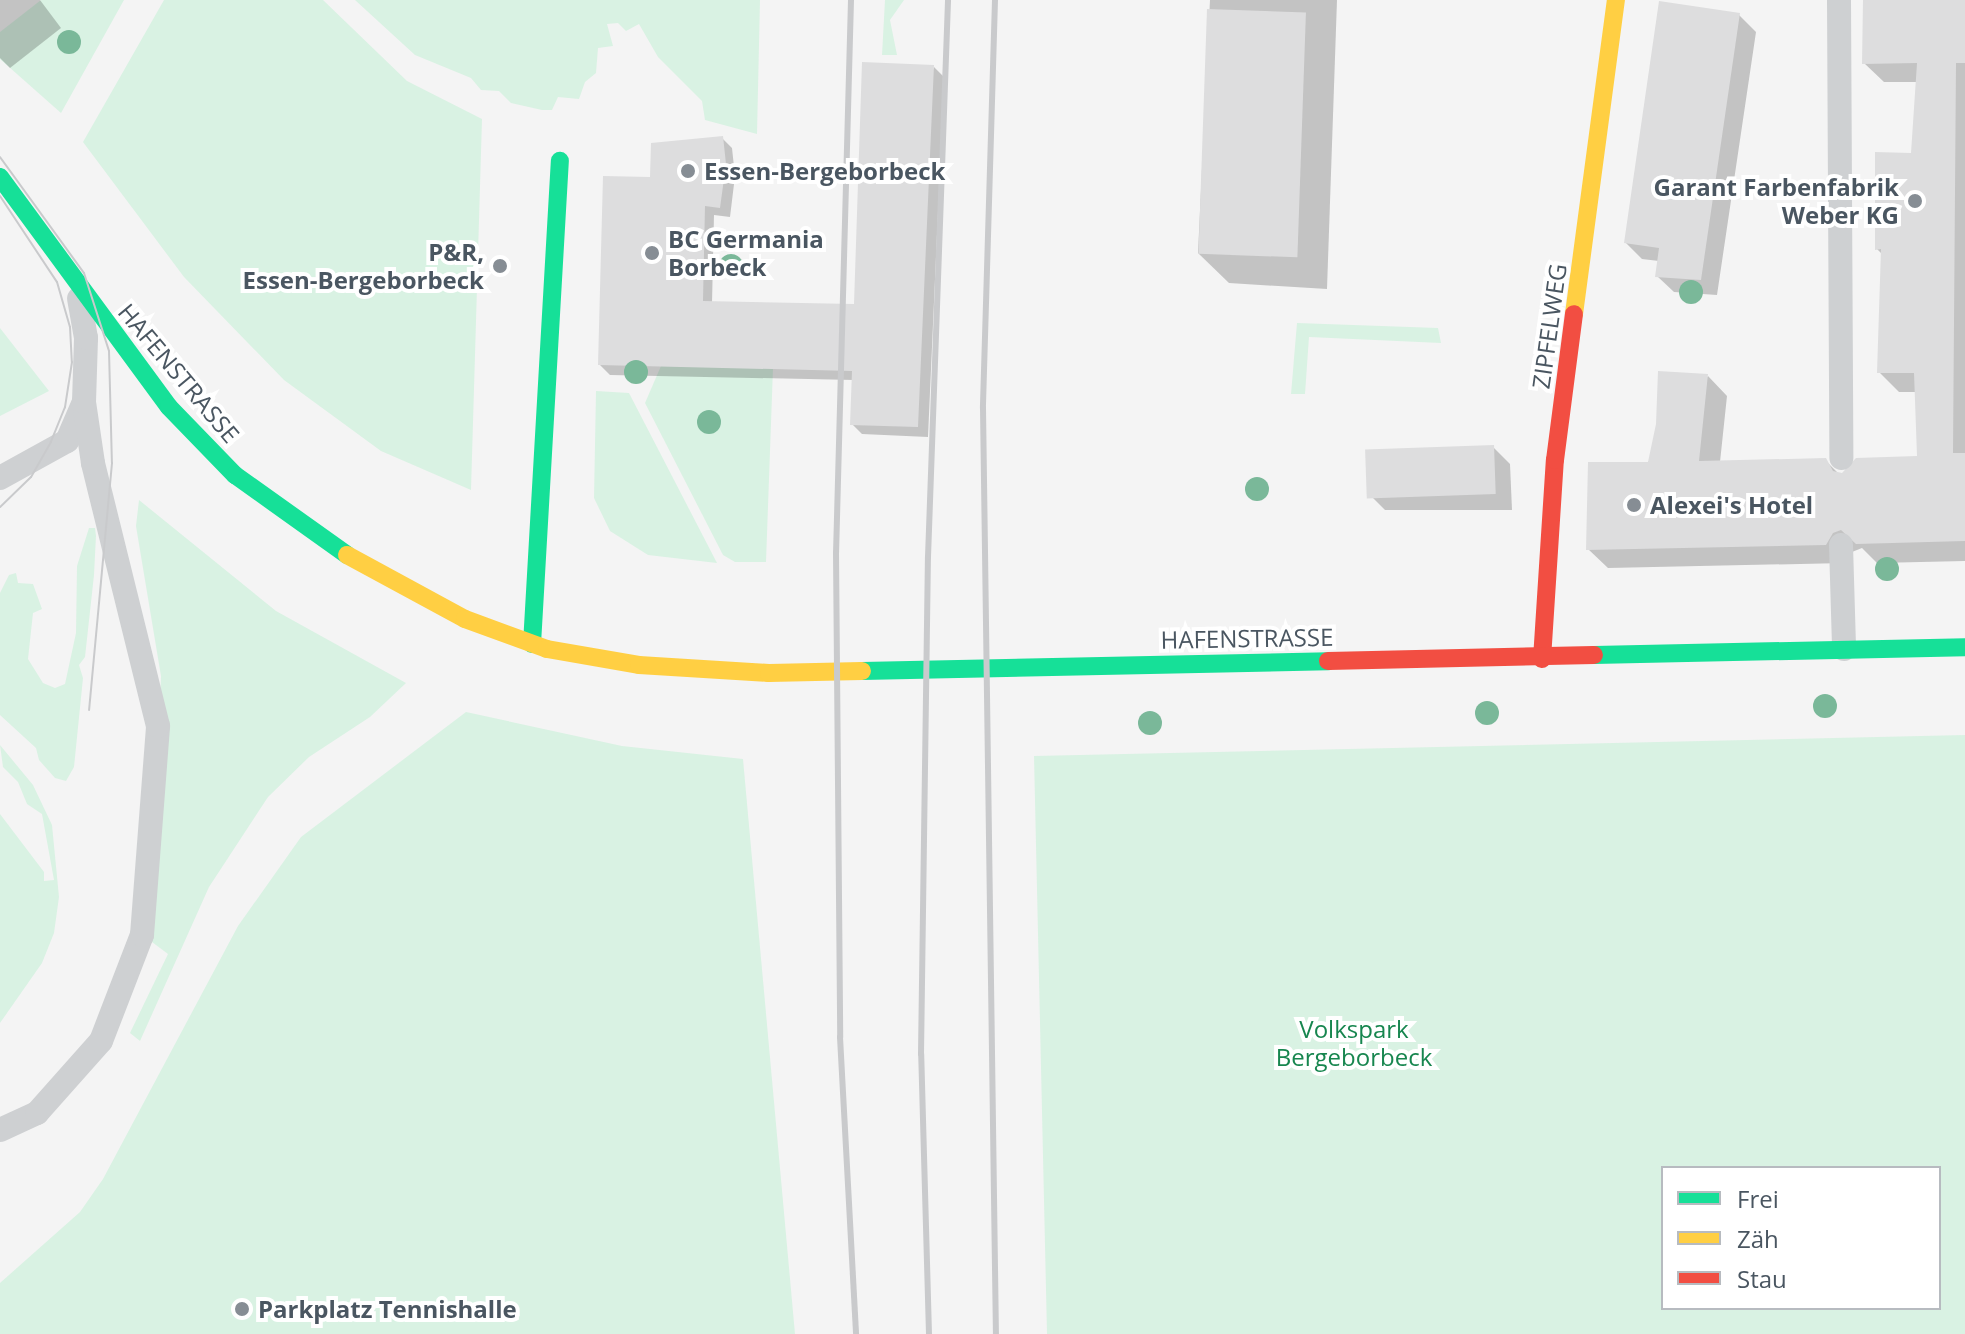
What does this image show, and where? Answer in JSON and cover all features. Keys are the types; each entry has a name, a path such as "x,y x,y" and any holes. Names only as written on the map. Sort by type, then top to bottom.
{"main road":[{"name":"ZIPFELWEG","path":"1542,659 1555,460 1616,0"},
{"path":"532,644 560,161"},
{"name":"HAFENSTRASSE","path":"0,177 187,428 279,511 415,594 532,644 639,665 769,673 1542,659 1965,647"}],"lane":[{"path":"1839,0 1841,458"},
{"path":"0,1130 37,1113 101,1041 142,935 158,726 93,463 84,402 86,338 75,280"},
{"path":"0,478 67,441 84,402"},
{"path":"1841,545 1844,649"}],"green space":[{"path":"41,0 124,0 61,113 0,59 0,32"},
{"path":"164,0 323,0 407,81 482,119 471,490 381,451 284,380 184,277 83,142"},
{"path":"355,0 760,0 757,134 705,120 702,101 658,57 639,24 626,31 618,23 607,24 613,46 598,48 596,73 585,82 579,99 558,97 552,110 542,110 511,103 499,91 481,90 471,78 415,55"},
{"path":"885,0 904,0 890,20 897,55 882,55"},
{"path":"1297,323 1438,328 1441,343 1309,337 1305,394 1291,394"},
{"path":"0,328 49,391 0,416"},
{"path":"661,366 773,368 766,562 735,562 723,555 645,403"},
{"path":"596,391 629,393 717,563 648,555 610,531 594,498"},
{"path":"139,500 276,611 406,683 370,717 309,757 268,797 209,887 140,1041 130,1033 168,954 152,942 161,676 136,526"},
{"path":"89,528 95,528 96,536 94,575 85,657 79,665 83,678 74,767 66,781 55,778 39,760 36,748 0,715 0,593 9,575 16,573 18,583 33,584 42,609 33,613 28,659 43,683 55,688 65,684 76,633 77,566"},
{"path":"466,712 622,746 743,759 795,1334 0,1334 0,1283 80,1212 103,1179 238,926 301,837"},
{"name":"Volkspark Bergeborbeck","path":"1965,735 1965,1334 1047,1334 1034,756"},
{"path":"0,745 33,785 52,825 59,897 54,933 42,963 0,1023 0,814 44,872 44,881 54,880 42,814 27,804 18,782 3,767"}],"building":[{"path":"1863,0 1965,0 1965,63 1956,63 1953,453 1965,453 1965,541 1856,544 1841,530 1833,533 1826,545 1586,550 1588,462 1648,462 1656,424 1658,371 1708,374 1699,461 1826,458 1833,471 1842,473 1856,458 1917,456 1914,373 1877,373 1881,249 1875,250 1875,152 1911,153 1917,63 1862,64"},
{"path":"1659,1 1740,13 1701,280 1655,277 1659,248 1624,243"},
{"path":"1207,9 1306,12 1297,257 1198,254"},
{"path":"862,62 934,65 918,427 850,425 852,371 598,365 603,176 650,177 651,143 723,136 726,164 720,208 705,206 703,301 854,304"},
{"path":"1494,445 1496,494 1367,498 1365,450"}],"tram line":[{"path":"0,157 84,273 109,351 112,463 89,710"},
{"path":"0,196 57,282 70,327 72,362 65,407 51,442 31,477 0,507"}],"railway":[{"path":"851,0 836,553 840,1037 856,1334"},
{"path":"929,1334 921,1054 928,557 948,0"},
{"path":"995,0 983,408 996,1334"}],"traffic: fast":[{"path":"532,644 560,161"},
{"path":"0,177 169,407 235,475 347,555"},
{"path":"1594,655 1965,647"},
{"path":"862,671 1328,661"}],"traffic: slow":[{"path":"1574,314 1616,0"},
{"path":"347,555 465,619 547,649 639,665 769,673 862,671"}],"traffic: jam":[{"path":"1542,659 1555,460 1574,314"},
{"path":"1328,661 1594,655"}],"place":[{"name":"Essen-Bergeborbeck","path":"688,171"},
{"name":"Garant Farbenfabrik Weber KG","path":"1915,201"},
{"name":"BC Germania Borbeck","path":"652,253"},
{"name":"P&R, Essen-Bergeborbeck","path":"500,266"},
{"name":"Alexei's Hotel","path":"1634,505"},
{"name":"Parkplatz Tennishalle","path":"242,1309"}]}
